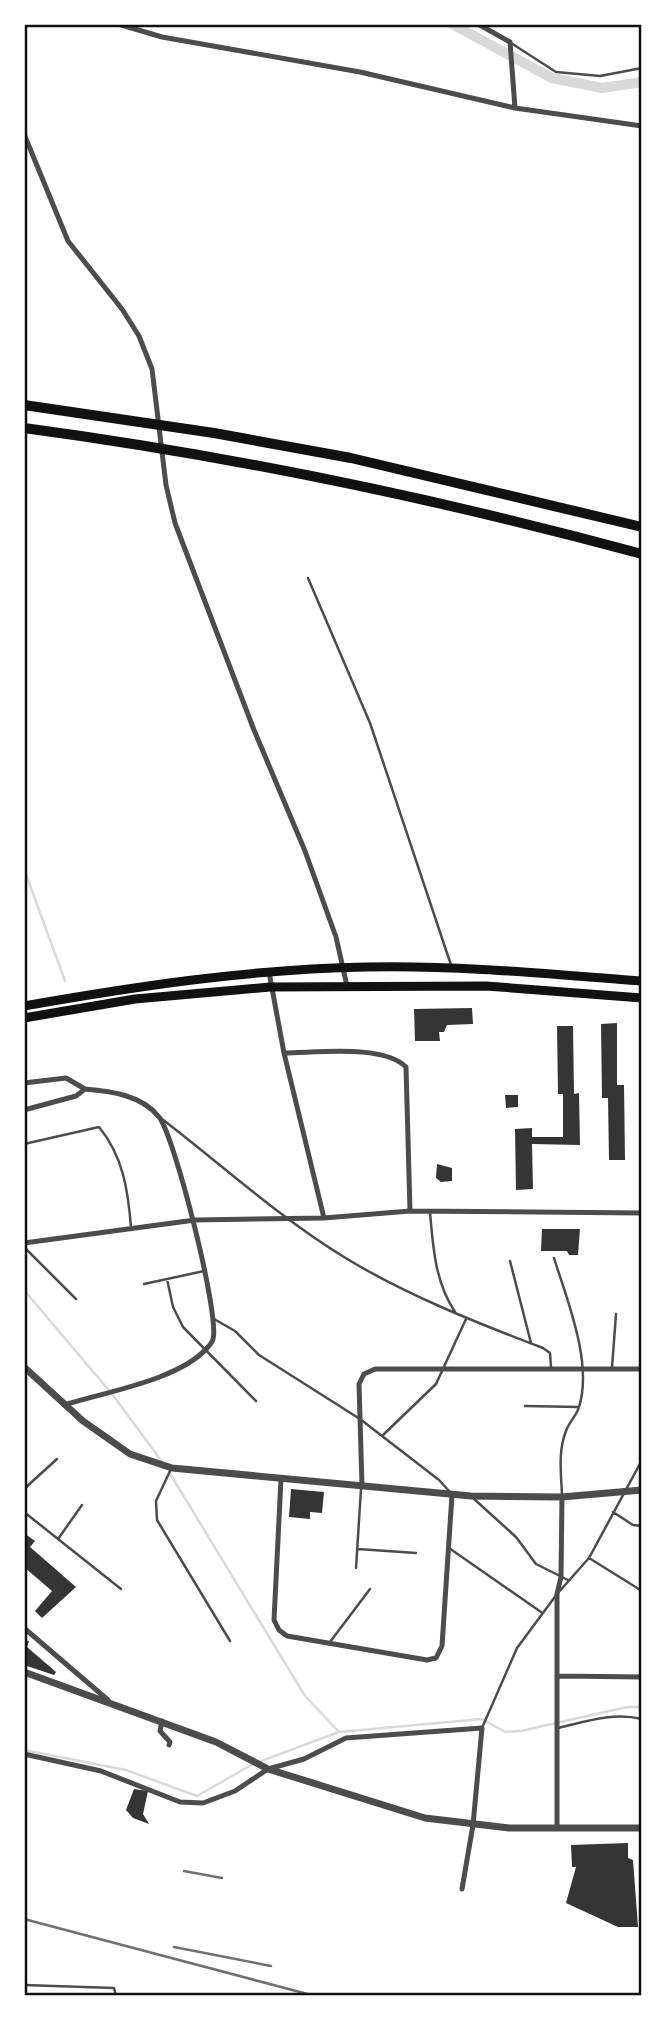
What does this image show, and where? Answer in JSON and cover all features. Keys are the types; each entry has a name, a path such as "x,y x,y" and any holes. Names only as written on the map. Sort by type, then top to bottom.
{"highway":[{"path":"24,405 214,432 351,458 642,527"},
{"path":"24,428 137,444 366,487 515,520 642,554"}],"main road":[{"path":"24,1006 108,991 269,971 344,967 452,968 642,981"},
{"path":"24,1018 110,1003 270,987 486,986 642,998"},
{"path":"108,991 110,1003"}],"street":[{"path":"118,24 162,37 360,72 515,108 642,126"},
{"path":"478,24 510,42 515,108"},
{"path":"24,134 68,241 122,309 139,336 152,369 166,485 175,523 305,851 344,967 347,986"},
{"path":"269,971 284,1053 324,1218"},
{"path":"284,1053 381,1053 400,1060 406,1067 410,1211"},
{"path":"24,1083 66,1079 85,1089 126,1095 159,1117 195,1220 214,1338 207,1349 177,1370 64,1405"},
{"path":"24,1110 76,1096 85,1089"},
{"path":"24,1245 131,1227 195,1220 324,1218 410,1211 642,1213"},
{"path":"24,1367 64,1405 130,1454 172,1468 471,1496 562,1497 642,1490"},
{"path":"362,1486 359,1384 363,1374 374,1369 642,1369"},
{"path":"281,1479 274,1620 279,1630 287,1636 427,1660 436,1658 442,1646 446,1546 452,1495"},
{"path":"557,1828 557,1594 561,1577 562,1497"},
{"path":"24,1628 108,1700"},
{"path":"24,1672 162,1721 261,1765 425,1818 473,1825 642,1828"},
{"path":"559,1676 642,1677"},
{"path":"162,1721 160,1731 169,1745"},
{"path":"24,1754 101,1772 191,1803 216,1800 261,1765 304,1759 346,1738 482,1728 473,1825 462,1889"}],"lane":[{"path":"510,42 556,72 600,76 642,68"},
{"path":"308,578 370,723 452,968"},
{"path":"159,1117 347,1259 467,1318 550,1353 551,1367"},
{"path":"24,1144 99,1127 110,1140 127,1181 131,1227"},
{"path":"430,1212 434,1259 447,1301 455,1312"},
{"path":"24,1245 76,1299"},
{"path":"554,1258 578,1336 582,1368 579,1407 566,1429 560,1452 562,1497"},
{"path":"510,1261 531,1343"},
{"path":"144,1284 204,1271"},
{"path":"167,1279 173,1307 183,1327 256,1401"},
{"path":"612,1368 616,1314"},
{"path":"211,1317 236,1331 259,1356 360,1419 439,1480 452,1495"},
{"path":"382,1436 436,1384 467,1318"},
{"path":"525,1406 579,1407"},
{"path":"24,1489 57,1459"},
{"path":"482,1728 517,1648 557,1594 590,1558 642,1460"},
{"path":"172,1468 156,1501 157,1520 230,1641"},
{"path":"356,1567 362,1486"},
{"path":"471,1496 516,1537 536,1564 569,1580"},
{"path":"58,1539 82,1505"},
{"path":"24,1512 121,1589"},
{"path":"613,1512 633,1525 642,1526"},
{"path":"446,1546 542,1613"},
{"path":"358,1549 416,1553"},
{"path":"590,1558 642,1591"},
{"path":"329,1643 370,1589"},
{"path":"558,1728 604,1716 625,1715 642,1719"},
{"path":"24,1985 114,1988 116,1996"}],"building":[{"path":"472,1008 473,1024 447,1025 444,1032 439,1032 440,1041 415,1041 414,1009"},
{"path":"617,1023 617,1085 624,1085 625,1160 609,1160 608,1098 602,1098 601,1024"},
{"path":"557,1026 573,1026 574,1094 579,1093 580,1145 532,1144 533,1189 516,1190 515,1129 532,1128 532,1137 563,1137 563,1094 558,1094"},
{"path":"505,1095 518,1095 518,1107 506,1108"},
{"path":"437,1164 452,1168 452,1181 441,1182 436,1178"},
{"path":"542,1229 580,1229 578,1255 569,1255 567,1251 541,1251"},
{"path":"291,1489 324,1492 322,1513 310,1512 310,1519 289,1517"},
{"path":"24,1533 35,1541 30,1547 76,1587 42,1618 35,1611 52,1591 24,1567"},
{"path":"24,1640 29,1641 27,1647 56,1672 54,1675 24,1665"},
{"path":"134,1789 148,1791 143,1814 149,1824 133,1818 126,1810"},
{"path":"628,1843 628,1858 633,1860 638,1927 618,1927 566,1903 576,1867 572,1867 571,1845"}],"waterway":[{"path":"452,24 552,78 602,88 642,82"},
{"path":"24,869 65,981"},
{"path":"24,1290 112,1394 163,1463"},
{"path":"169,1472 305,1696 339,1732"},
{"path":"24,1750 126,1770 197,1796 253,1764 339,1732 482,1719 505,1732 521,1731 627,1707 642,1707"}],"railway":[{"path":"184,1871 222,1878"},
{"path":"24,1919 315,1996"},
{"path":"174,1947 271,1966"}]}
